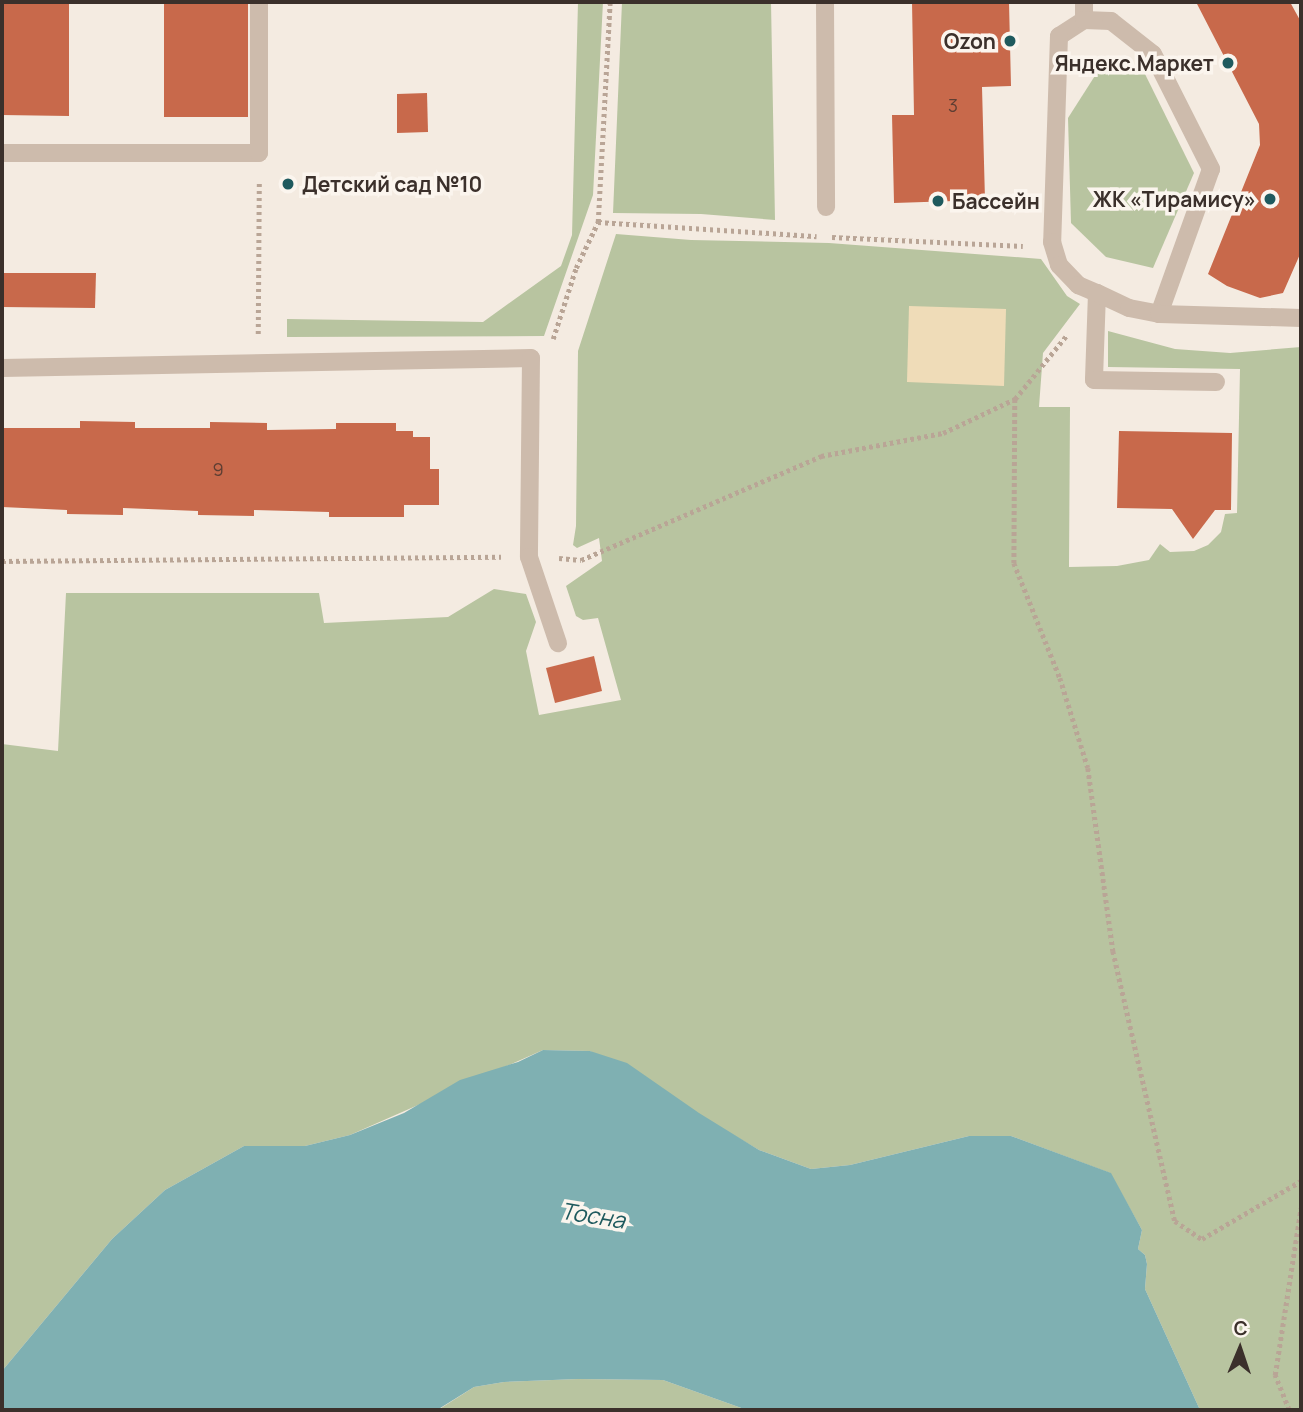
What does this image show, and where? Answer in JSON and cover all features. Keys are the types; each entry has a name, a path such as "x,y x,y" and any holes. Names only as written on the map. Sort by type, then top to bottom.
{"lane":[{"path":"2,153 259,153 259,2"},
{"path":"825,2 826,207"},
{"path":"1084,2 1084,20"},
{"path":"1159,314 1211,169 1153,54 1111,21 1084,20 1059,36 1052,242 1059,265 1078,285 1129,308 1159,314 1301,318"},
{"path":"1097,293 1094,380 1216,382"},
{"path":"2,368 531,358 529,557 558,643"}],"path":[{"path":"610,2 598,222 1032,247"},
{"path":"258,364 259,153"},
{"path":"2,561 529,557 581,560 821,456 943,433 1015,399 1051,355"},
{"path":"1015,399 1014,564 1060,678 1088,768 1113,951 1175,1221 1202,1239 1301,1181"},
{"path":"1289,1410 1275,1375 1301,1208"}],"green space":[{"path":"578,2 603,2 593,195 544,336 287,337 287,319 483,322 561,266 572,235"},
{"path":"622,2 771,2 775,220 701,214 613,213"},
{"path":"1143,70 1194,173 1153,268 1106,257 1071,223 1068,118 1098,71"},
{"path":"616,234 691,240 829,243 1041,259 1067,296 1080,304 1043,353 1039,407 1070,407 1069,567 1117,566 1149,560 1160,544 1170,552 1194,551 1208,545 1221,532 1225,514 1237,513 1240,369 1108,367 1108,331 1175,349 1230,353 1301,347 1301,1410 1200,1410 1145,1289 1147,1264 1145,1255 1138,1249 1142,1230 1110,1173 1011,1136 969,1136 850,1165 811,1169 759,1150 590,1051 543,1050 350,1135 305,1146 244,1146 165,1190 112,1239 2,1371 2,744 58,751 66,593 319,593 324,623 448,617 494,589 526,594 536,622 526,651 539,715 621,700 598,618 583,620 576,616 566,586 602,561 599,538 577,548 573,545 576,526 578,351"},
{"path":"663,1380 747,1410 438,1410 474,1387 504,1382"}],"sand":[{"path":"909,306 1006,309 1004,386 907,382"}],"water":[{"name":"Тосна","path":"543,1050 590,1051 627,1063 699,1113 759,1150 811,1169 850,1165 969,1136 1011,1136 1111,1173 1142,1230 1138,1249 1145,1255 1147,1264 1145,1289 1200,1410 747,1410 663,1380 578,1379 504,1382 474,1387 437,1410 2,1410 2,1371 112,1239 165,1190 244,1146 305,1146 350,1135 404,1113 460,1080 518,1062"}],"building":[{"path":"2,2 69,2 69,116 2,115"},
{"path":"164,2 248,2 248,117 164,117"},
{"path":"912,2 1009,2 1011,86 982,87 985,200 894,203 892,115 914,115"},
{"name":"ЖК «Тирамису»","path":"1196,2 1290,2 1301,22 1301,252 1283,293 1260,298 1227,286 1208,274 1260,145 1259,124"},
{"path":"427,93 428,132 397,133 397,94"},
{"path":"2,273 96,273 95,308 2,307"},
{"path":"80,421 135,422 135,428 210,428 210,422 267,423 267,430 336,429 336,423 396,423 396,431 413,431 413,437 430,437 430,469 439,469 439,505 404,505 404,517 329,517 329,512 254,510 254,516 198,515 198,511 123,508 123,515 67,514 67,510 2,507 2,428 80,428"},
{"path":"1119,431 1232,433 1231,510 1215,510 1193,539 1172,509 1117,508"},
{"path":"594,656 602,691 555,703 546,668"}],"place":[{"name":"Ozon","path":"1010,41"},
{"name":"Яндекс.Маркет","path":"1228,63"},
{"name":"Детский сад №10","path":"288,184"},
{"name":"ЖК «Тирамису»","path":"1270,199"},
{"name":"Бассейн","path":"938,201"}]}
